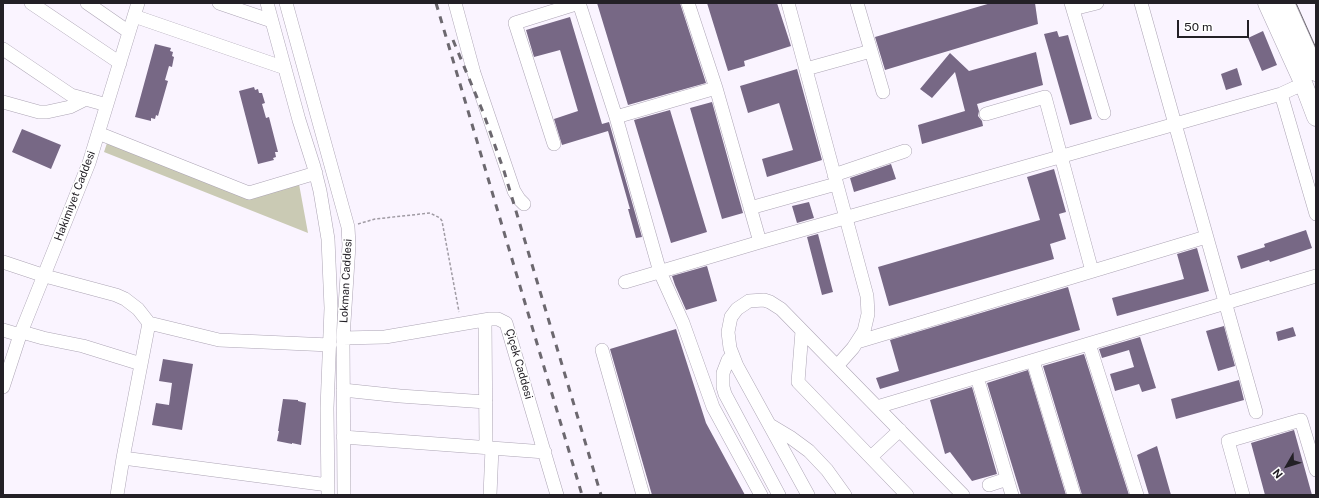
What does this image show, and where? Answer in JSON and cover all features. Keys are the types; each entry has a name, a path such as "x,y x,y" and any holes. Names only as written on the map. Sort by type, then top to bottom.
{"highway":[{"path":"1267,3 1305,81"},
{"path":"1284,3 1316,117"}],"street":[{"path":"31,3 120,63"},
{"path":"87,3 130,32"},
{"path":"219,3 272,20"},
{"name":"Lokman Caddesi","path":"267,3 299,120 316,174 324,215 330,262 331,308 327,408 328,490"},
{"name":"Lokman Caddesi","path":"286,3 348,227 349,245 343,338 344,495"},
{"path":"456,3 474,72 514,191 516,196 524,204"},
{"path":"554,144 515,24 579,3 616,117 660,272 683,323 713,407 761,495"},
{"path":"688,3 716,88 760,242"},
{"path":"788,3 867,296 868,305 866,326 857,342 837,366"},
{"path":"857,3 883,92"},
{"path":"1097,3 1072,6 1104,114"},
{"path":"1141,3 1256,412"},
{"path":"136,9 285,68"},
{"name":"Hakimiyet Caddesi","path":"3,387 21,334 89,163 136,9"},
{"path":"3,49 71,94 107,105"},
{"path":"806,69 871,51"},
{"path":"625,282 760,242 1281,94 1305,81"},
{"path":"616,117 716,88"},
{"path":"1281,94 1316,214"},
{"path":"986,114 1045,97 1092,271"},
{"path":"3,102 39,112 47,112 70,107 86,99"},
{"path":"98,133 249,193 316,174"},
{"path":"750,208 835,180 905,150"},
{"path":"857,342 1206,236"},
{"path":"3,262 44,276 116,295 135,307 149,323 219,340 330,345"},
{"path":"877,408 1316,276"},
{"path":"808,495 732,355 728,340 730,322 737,309 748,301 759,300 770,302 781,309 900,430 955,492"},
{"name":"Çiçek Caddesi","path":"343,338 385,338 485,320 498,319 506,323 557,495"},
{"path":"485,320 486,402 490,495"},
{"path":"117,495 149,323"},
{"path":"3,330 82,346 141,364"},
{"path":"802,331 798,382 907,495"},
{"path":"1089,344 1137,495"},
{"path":"602,350 644,495"},
{"path":"732,355 728,360 723,373 724,394 779,495"},
{"path":"1033,360 1074,495"},
{"path":"977,378 1012,495"},
{"path":"343,390 400,396 486,402"},
{"path":"1244,495 1228,441 1301,420 1316,470"},
{"path":"770,425 809,451 827,470 844,495"},
{"path":"871,458 900,430"},
{"path":"343,437 545,452"},
{"path":"123,458 328,490"},
{"path":"989,485 1007,479"}],"path":[{"path":"348,227 376,219 430,213 437,216 442,221 461,324"}],"green space":[{"path":"107,143 249,198 299,184 308,233 104,152"}],"building":[{"path":"597,3 680,3 706,83 628,105"},
{"path":"707,3 777,3 791,46 744,61 745,66 728,71"},
{"path":"991,3 1035,3 1038,24 885,70 875,37"},
{"path":"570,17 602,124 609,122 642,237 636,238 628,209 630,209 608,131 562,145 554,119 578,111 560,50 534,57 526,30"},
{"path":"1057,31 1059,37 1068,35 1092,119 1070,125 1044,34"},
{"path":"1263,31 1277,65 1262,71 1248,38"},
{"path":"155,44 171,48 170,51 173,52 172,56 174,57 172,67 169,66 165,80 168,81 158,116 156,115 155,119 151,118 151,121 135,117"},
{"path":"1036,52 1043,85 977,104 979,111 978,116 982,121 983,126 922,144 918,125 965,111 955,72 932,98 920,89 950,53 969,71"},
{"path":"1237,68 1242,85 1226,90 1221,74"},
{"path":"797,69 822,160 767,177 762,159 793,150 779,103 748,113 740,86"},
{"path":"254,87 255,90 258,89 259,93 262,93 265,103 262,104 266,118 269,117 278,152 275,152 276,157 273,158 274,160 258,164 239,91"},
{"path":"712,102 743,213 722,219 690,108"},
{"path":"670,110 707,232 671,243 634,120"},
{"path":"22,129 61,145 51,169 12,152"},
{"path":"891,164 896,179 854,192 850,178"},
{"path":"1054,169 1066,212 1059,214 1066,239 1050,244 1054,259 889,306 878,267 1040,220 1027,177"},
{"path":"809,202 814,218 797,223 792,206"},
{"path":"1306,230 1312,248 1270,262 1269,260 1241,269 1237,256 1265,247 1264,244"},
{"path":"818,234 833,292 822,295 807,237"},
{"path":"1197,248 1209,291 1117,316 1112,298 1184,279 1177,254"},
{"path":"707,266 717,301 686,310 672,276"},
{"path":"1068,287 1080,330 880,389 876,378 899,371 890,340"},
{"path":"1224,326 1235,366 1218,371 1206,331"},
{"path":"1293,327 1296,336 1278,341 1276,332"},
{"path":"676,329 706,423 745,495 652,495 610,349"},
{"path":"1140,337 1156,388 1142,392 1139,384 1115,391 1110,374 1134,367 1129,350 1102,358 1099,349"},
{"path":"1084,354 1129,495 1082,495 1043,366"},
{"path":"163,359 193,364 182,430 152,425 156,403 169,405 172,383 159,381"},
{"path":"1028,370 1066,495 1021,495 987,383"},
{"path":"1239,380 1244,400 1176,419 1171,399"},
{"path":"972,387 997,474 972,481 950,452 945,454 930,400"},
{"path":"283,399 298,400 306,403 301,445 277,441"},
{"path":"1294,430 1312,495 1265,495 1251,443"},
{"path":"1157,446 1171,495 1149,495 1137,455"}],"tram line":[{"path":"1296,3 1316,48"}],"railway":[{"path":"436,3 582,495"},
{"path":"453,40 483,112 504,171 601,495"}]}
